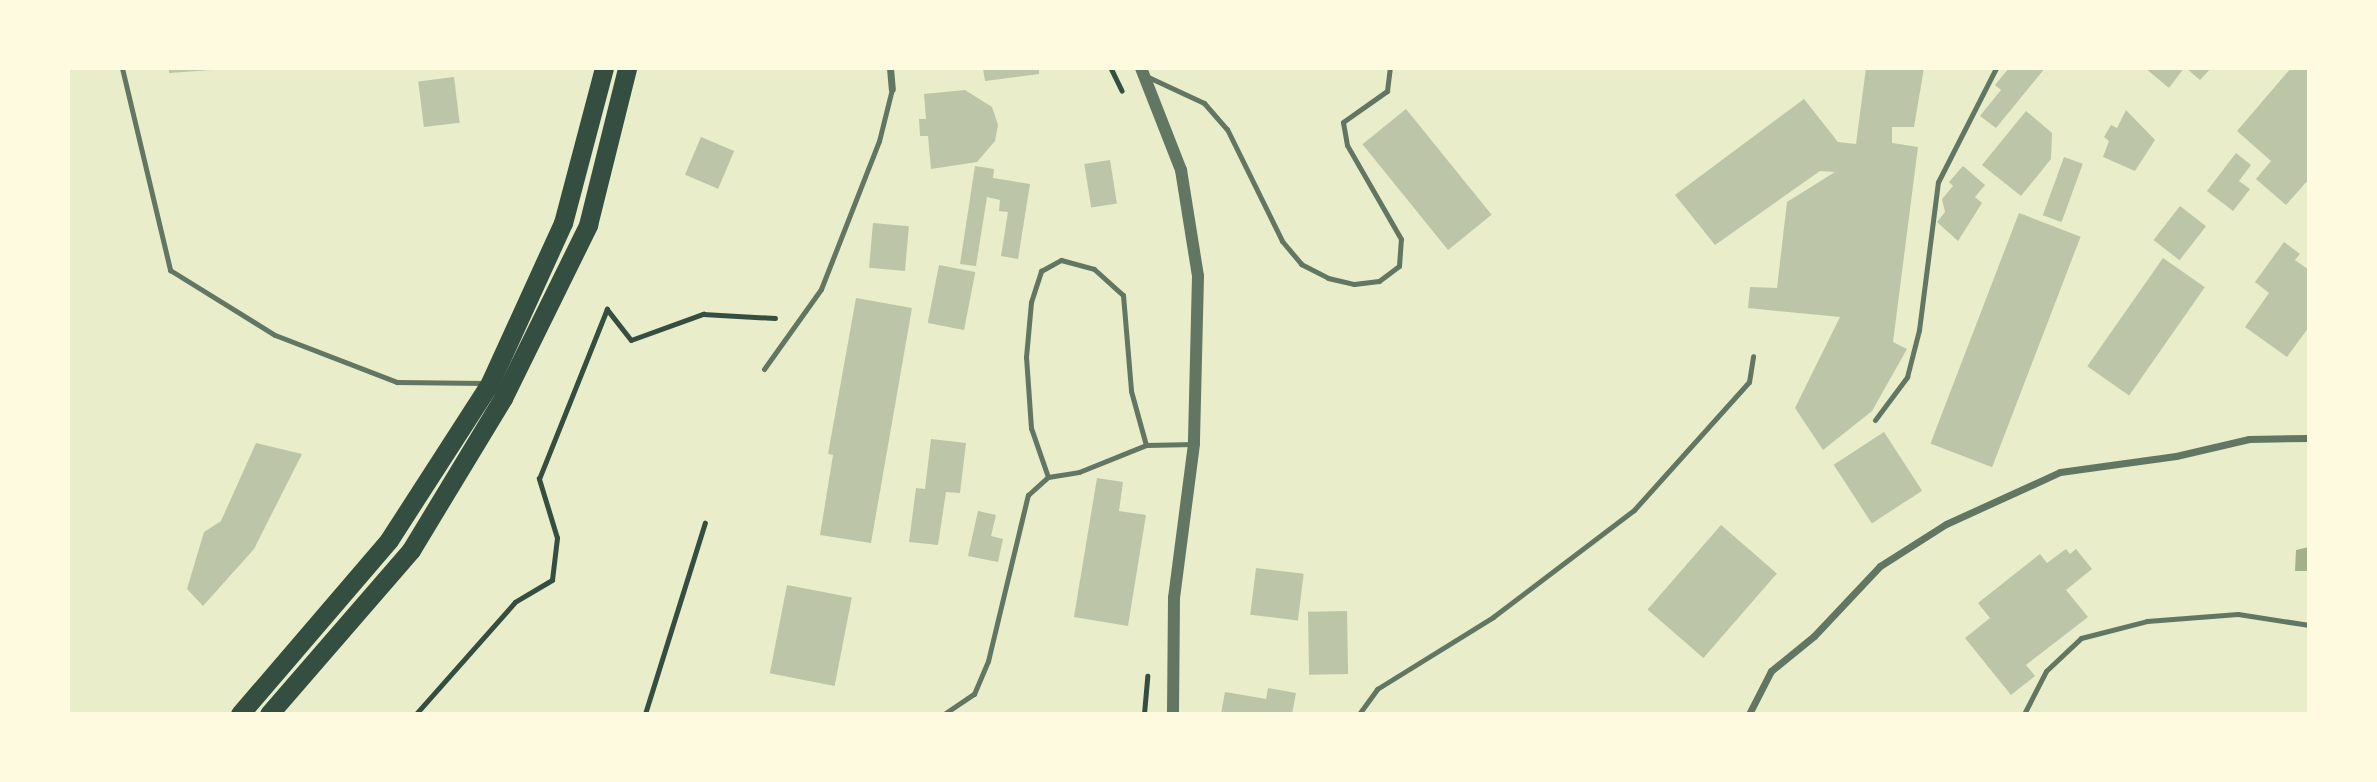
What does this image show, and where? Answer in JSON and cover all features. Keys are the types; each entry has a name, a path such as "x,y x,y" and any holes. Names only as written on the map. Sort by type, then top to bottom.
{"highway":[{"path":"240,714 389,540 490,383 563,223 604,68"},
{"path":"269,714 411,550 503,398 587,225 627,68"}],"street":[{"path":"890,68 892,89"},
{"path":"1142,71 1181,170 1198,276 1194,444 1174,598 1173,714"},
{"path":"1749,714 1771,671 1814,636 1880,566 1946,524 2060,472 2176,456 2249,439 2309,438"}],"lane":[{"path":"122,68 170,270 275,335 397,382 490,383"},
{"path":"1142,71 1204,103 1227,129 1282,241 1301,264 1328,278 1354,284 1379,281 1399,266 1401,239 1347,145 1343,122 1387,90 1390,68"},
{"path":"1875,419 1907,377 1919,330 1938,182 1996,68"},
{"path":"764,369 821,289 879,141 892,89"},
{"path":"1048,477 1031,428 1026,357 1031,302 1041,271 1061,260 1094,269 1123,295 1131,391 1146,445"},
{"path":"1359,714 1377,689 1493,617 1634,510 1749,382 1753,356"},
{"path":"944,714 974,694 988,661 1028,495 1048,477 1079,472 1146,445 1194,444"},
{"path":"2024,714 2046,671 2081,638 2147,621 2238,614 2309,625"}],"path":[{"path":"1111,68 1127,103"},
{"path":"416,714 515,602 552,580 557,538 538,479 607,309 631,340 703,314 798,321"},
{"path":"645,714 705,523"}],"shaded area":[{"path":"2309,547 2309,571 2295,571 2296,550"}],"building":[{"path":"169,68 211,68 211,70 169,73"},
{"path":"983,68 1039,68 1039,74 985,81"},
{"path":"1866,68 1924,68 1914,127 1892,127 1892,143 1918,147 1893,342 1907,349 1872,411 1823,450 1795,408 1840,317 1748,308 1750,287 1777,288 1787,202 1835,172 1820,171 1715,245 1675,195 1804,99 1838,142 1856,144"},
{"path":"2009,68 2045,68 1996,128 1980,116 2001,90 1995,85"},
{"path":"2145,68 2184,68 2169,88"},
{"path":"2186,68 2211,68 2200,80"},
{"path":"2291,68 2309,68 2309,179 2286,205 2256,179 2271,161 2237,131"},
{"path":"454,77 460,123 424,127 418,81"},
{"path":"965,90 992,107 998,125 995,141 977,162 931,169 928,136 920,136 919,119 926,119 924,94"},
{"path":"1406,109 1492,215 1448,250 1362,144"},
{"path":"2126,110 2155,140 2135,171 2103,157 2109,141 2104,137 2111,125 2117,128"},
{"path":"2026,111 2052,133 2051,159 2021,196 1982,165"},
{"path":"701,137 734,151 718,189 685,175"},
{"path":"2236,153 2251,165 2239,181 2250,189 2233,211 2207,191"},
{"path":"2064,157 2083,164 2062,222 2043,215"},
{"path":"1110,160 1117,203 1091,208 1084,164"},
{"path":"975,166 994,169 993,178 1030,184 1018,259 1001,256 1008,212 999,211 1000,200 987,197 976,266 960,264"},
{"path":"1963,166 1985,185 1975,197 1982,203 1958,241 1937,222 1945,212 1942,199 1953,186 1949,182"},
{"path":"2180,206 2206,226 2180,260 2154,240"},
{"path":"2019,213 2081,237 1992,467 1930,444"},
{"path":"873,223 909,226 905,271 869,268"},
{"path":"2284,242 2300,254 2295,260 2309,270 2309,327 2287,357 2245,327 2269,293 2255,282"},
{"path":"2163,258 2205,287 2129,395 2087,366"},
{"path":"939,265 975,272 964,330 928,323"},
{"path":"856,298 912,308 871,543 820,535 833,455 828,454"},
{"path":"1884,432 1922,491 1872,523 1834,465"},
{"path":"931,439 966,443 960,493 946,492 938,545 909,542 916,488 925,489"},
{"path":"256,443 302,454 254,549 203,606 187,589 204,532 221,521"},
{"path":"1097,478 1123,482 1119,511 1146,515 1128,626 1074,617"},
{"path":"978,511 996,515 991,536 1003,539 998,562 968,556"},
{"path":"1721,525 1777,574 1703,658 1648,610"},
{"path":"2066,549 2070,554 2076,549 2092,569 2066,590 2088,617 2026,665 2035,676 2011,695 1965,638 1990,618 1978,603 2040,554 2047,563"},
{"path":"1256,568 1304,574 1298,620 1250,615"},
{"path":"787,585 852,598 835,686 770,673"},
{"path":"1347,611 1348,674 1309,675 1308,612"},
{"path":"1268,688 1296,693 1292,714 1221,714 1225,692 1266,699"}]}
